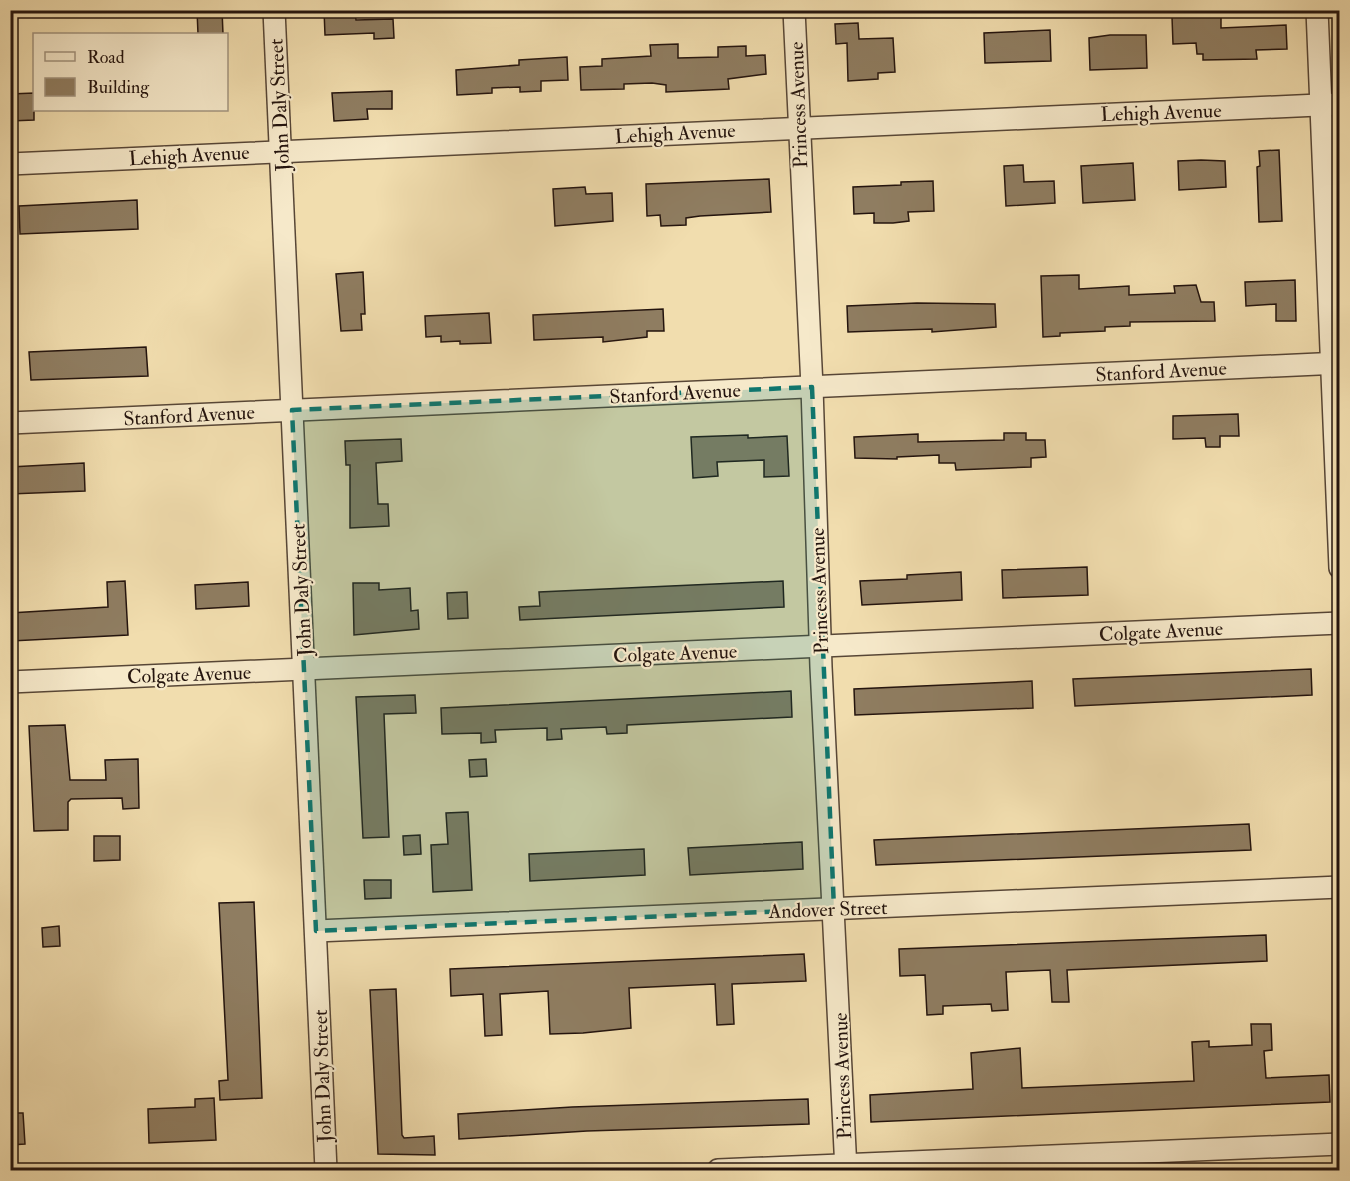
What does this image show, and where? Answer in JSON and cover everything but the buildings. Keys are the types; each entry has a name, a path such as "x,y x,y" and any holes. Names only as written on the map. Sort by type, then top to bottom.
{"street":[{"name":"John Daly Street","path":"274,10 326,1170"},
{"name":"Princess Avenue","path":"794,10 846,1168"},
{"path":"1317,10 1330,104 1340,568"},
{"name":"Lehigh Avenue","path":"10,164 1330,104"},
{"name":"Stanford Avenue","path":"10,423 1335,363"},
{"name":"Colgate Avenue","path":"10,682 1340,623"},
{"name":"Andover Street","path":"316,931 1340,887"},
{"path":"718,1170 846,1168 1340,1144"}],"highlighted area":[{"path":"812,387 834,909 316,931 292,410"}]}
